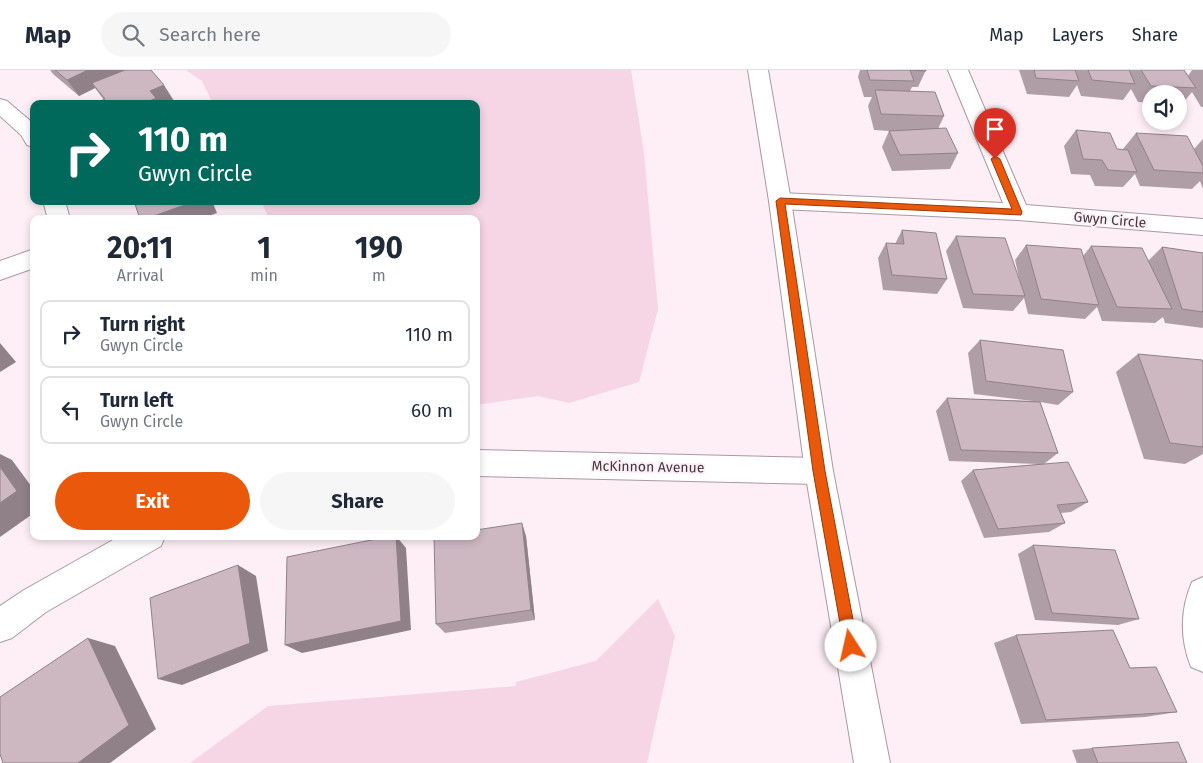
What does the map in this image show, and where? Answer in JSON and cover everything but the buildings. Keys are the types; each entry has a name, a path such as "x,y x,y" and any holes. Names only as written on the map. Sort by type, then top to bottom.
{"street":[{"path":"758,70 780,201 819,471 872,763"},
{"path":"958,70 1018,212"},
{"path":"0,105 30,133"},
{"name":"Gwyn Circle","path":"780,201 1018,212 1203,227"},
{"path":"0,271 30,260"},
{"name":"McKinnon Avenue","path":"480,463 819,471"},
{"path":"0,626 35,601 140,540"},
{"path":"1203,593 1198,635 1203,655"}],"shaded area":[{"path":"186,70 631,70 644,153 658,309 639,382 569,403 538,396 480,404 480,215 267,215 263,205 480,205 480,100 211,100 202,81"},
{"path":"658,599 675,636 647,763 190,763 268,706 516,686 516,682 596,661"}],"route":[{"path":"851,646 819,471 780,201 1018,212 995,159"}]}
